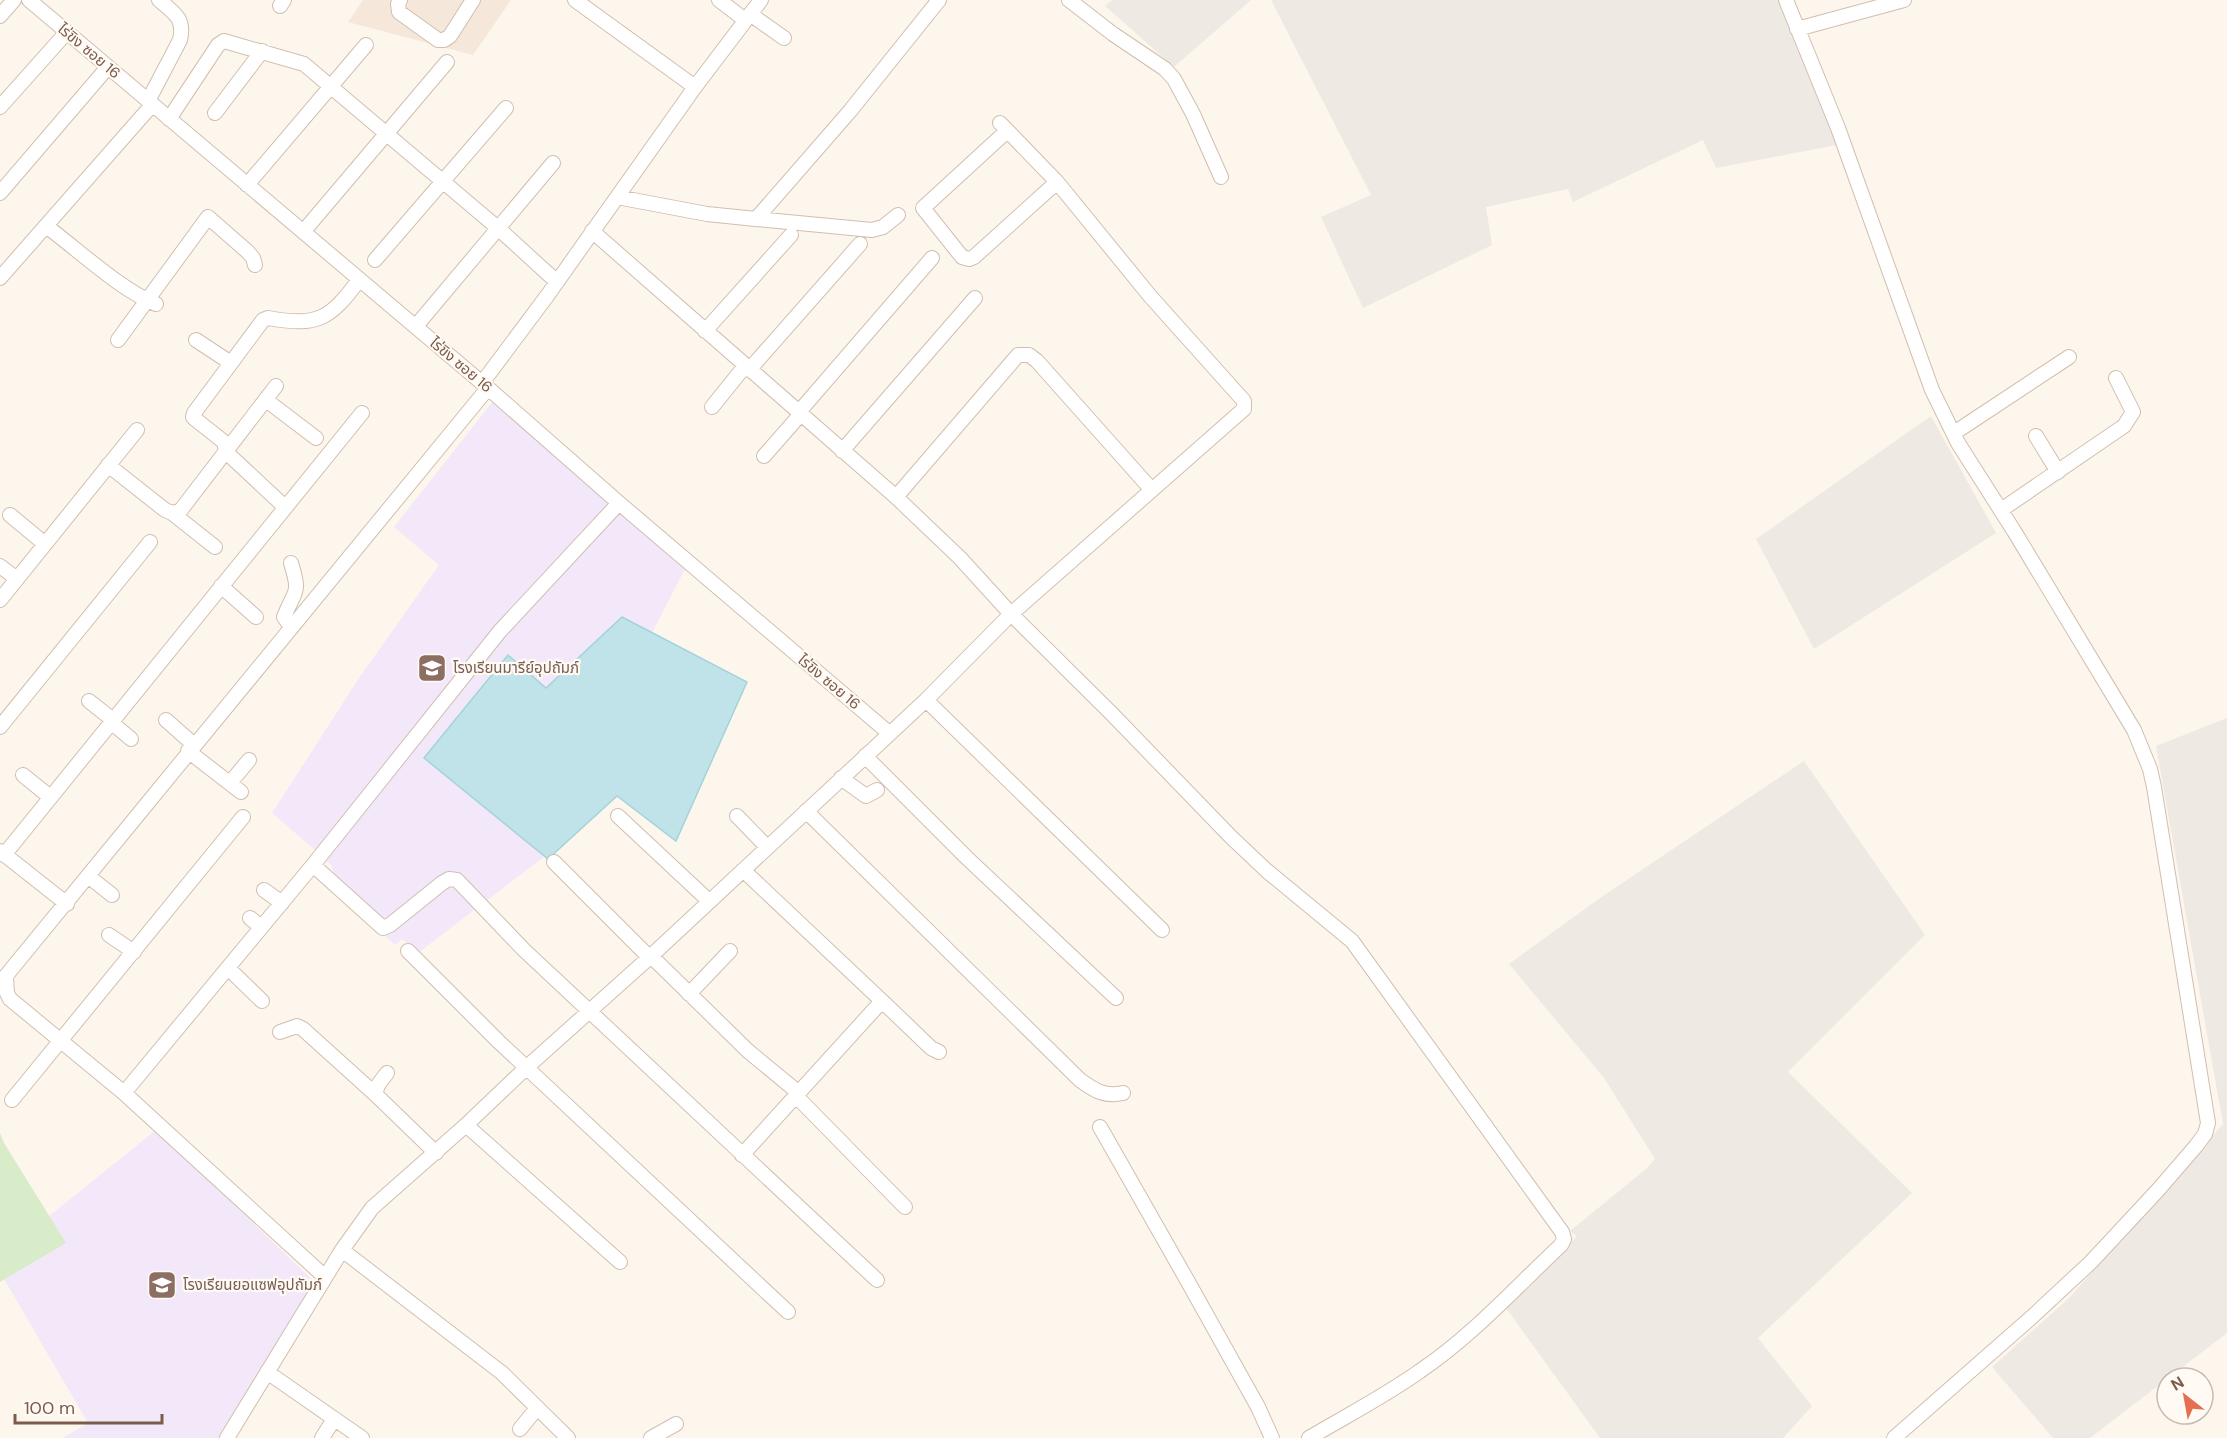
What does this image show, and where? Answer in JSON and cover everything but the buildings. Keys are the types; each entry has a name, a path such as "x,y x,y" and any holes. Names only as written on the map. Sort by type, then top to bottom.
{"street":[{"path":"0,16 14,0"},
{"name":"ไร่ขิง ซอย 16","path":"29,0 416,326 889,733"},
{"path":"0,278 150,103 180,40 182,29 181,22 176,15 159,0"},
{"path":"400,0 399,12 438,40 444,40 450,36 473,0"},
{"path":"574,0 695,87"},
{"path":"719,0 784,38"},
{"path":"325,1277 124,1093 10,999 3,980 67,904 485,386 592,231 695,87 761,0"},
{"path":"756,219 850,111 939,0"},
{"path":"1069,0 1113,34 1165,69 1174,80 1193,114 1221,177"},
{"path":"1786,0 1850,160 1923,369 1954,433 2134,730 2150,769 2208,1123 2205,1134 2196,1146 2091,1262 1894,1438"},
{"path":"1797,29 1904,0"},
{"path":"0,107 67,32"},
{"path":"169,119 218,45 224,41 304,64 499,229 557,282"},
{"path":"247,185 332,88 366,45"},
{"path":"215,113 262,51"},
{"path":"303,232 447,62"},
{"path":"0,193 108,67"},
{"path":"375,260 506,108"},
{"path":"227,1438 342,1250 372,1208 436,1153 527,1066 650,957 926,700 1011,614 1150,489 1244,409 1244,401 1150,296 1057,182 1004,127 923,208 962,257 969,259 1057,182"},
{"path":"416,326 553,164"},
{"path":"617,197 707,214 872,230 883,227 898,215"},
{"path":"118,340 151,302 208,217 248,252 255,265"},
{"path":"46,226 151,302"},
{"path":"592,231 896,497 960,558 1011,614 1112,713 1231,837 1267,871 1352,941 1562,1232 1564,1239 1561,1245 1477,1325 1446,1351 1396,1387 1309,1438"},
{"path":"705,331 791,235"},
{"path":"712,407 860,244"},
{"path":"764,456 932,258"},
{"path":"285,507 226,452 224,442 193,417 266,318 303,321 322,318 345,299 359,280"},
{"path":"842,451 975,298"},
{"path":"196,340 231,363"},
{"path":"896,497 1018,355 1024,354 1037,361 1150,489"},
{"path":"1954,433 2069,357"},
{"path":"2001,510 2115,434 2130,419 2133,412 2116,378"},
{"path":"172,513 180,511 276,386"},
{"path":"266,400 316,438"},
{"path":"67,904 2,853 362,413"},
{"path":"0,600 137,430"},
{"path":"2036,436 2058,472"},
{"path":"108,465 214,547"},
{"path":"124,1093 313,865 500,631 619,503"},
{"path":"10,515 45,544"},
{"path":"0,728 150,542"},
{"path":"291,563 297,585 294,598 284,617 291,627"},
{"path":"0,566 17,579"},
{"path":"221,586 256,617"},
{"path":"926,700 1162,930"},
{"path":"89,701 131,739"},
{"path":"166,720 191,748 235,787 249,760"},
{"path":"865,756 967,858 1116,998"},
{"path":"23,775 50,797"},
{"path":"841,778 866,796 877,790"},
{"path":"806,811 1080,1080 1104,1095 1123,1093"},
{"path":"618,816 709,901"},
{"path":"737,816 767,847"},
{"path":"12,1100 243,817"},
{"path":"554,862 748,1051 797,1094 904,1207"},
{"path":"313,865 383,928 390,925 442,882 449,879 457,880 524,950 877,1280"},
{"path":"743,870 931,1048 939,1052"},
{"path":"88,876 112,895"},
{"path":"264,890 282,903"},
{"path":"250,918 261,927"},
{"path":"109,935 134,952"},
{"path":"408,951 499,1042 788,1312"},
{"path":"689,994 730,951"},
{"path":"228,968 262,1001"},
{"path":"742,1155 882,1001"},
{"path":"280,1032 297,1026 303,1029 436,1153"},
{"path":"375,1095 378,1085 387,1073"},
{"path":"466,1125 620,1263"},
{"path":"1100,1127 1225,1348 1272,1438"},
{"path":"342,1250 472,1348 502,1373 568,1438"},
{"path":"267,1372 362,1438"},
{"path":"520,1429 537,1408"},
{"path":"322,1438 334,1419"},
{"path":"651,1438 676,1425"}],"shaded area":[{"path":"363,0 511,0 473,55 348,22"},
{"path":"1112,0 1251,0 1174,67 1105,6"},
{"path":"1271,0 1779,0 1837,145 1716,168 1703,140 1573,202 1568,189 1486,207 1492,245 1363,308 1321,217 1371,195"},
{"name":"โรงเรียนมารีย์อุปถัมภ์","path":"493,401 687,565 652,633 622,618 546,688 424,757 545,856 418,953 402,939 395,945 327,881 334,873 331,864 272,813 359,678 439,565 394,527"},
{"path":"1931,416 1996,533 1814,649 1756,539"},
{"path":"2227,718 2227,1333 2184,1366 2155,1366 2155,1388 2090,1438 2053,1438 1992,1367 2069,1298 2223,1124 2156,746"},
{"path":"1804,761 1925,935 1788,1072 1912,1193 1758,1338 1812,1406 1783,1438 1600,1438 1506,1308 1577,1236 1570,1231 1646,1169 1655,1159 1604,1078 1509,964 1600,898"},
{"name":"โรงเรียนยอแซฟอุปถัมภ์","path":"156,1130 323,1290 323,1295 234,1438 63,1438 88,1423 4,1279 65,1243 49,1216"}],"green space":[{"path":"0,1133 66,1243 0,1282"}],"water":[{"path":"622,617 747,682 676,841 617,796 548,859 424,758 508,655 546,688"}],"place":[{"name":"โรงเรียนมารีย์อุปถัมภ์","path":"432,668"},
{"name":"โรงเรียนยอแซฟอุปถัมภ์","path":"162,1285"}]}
